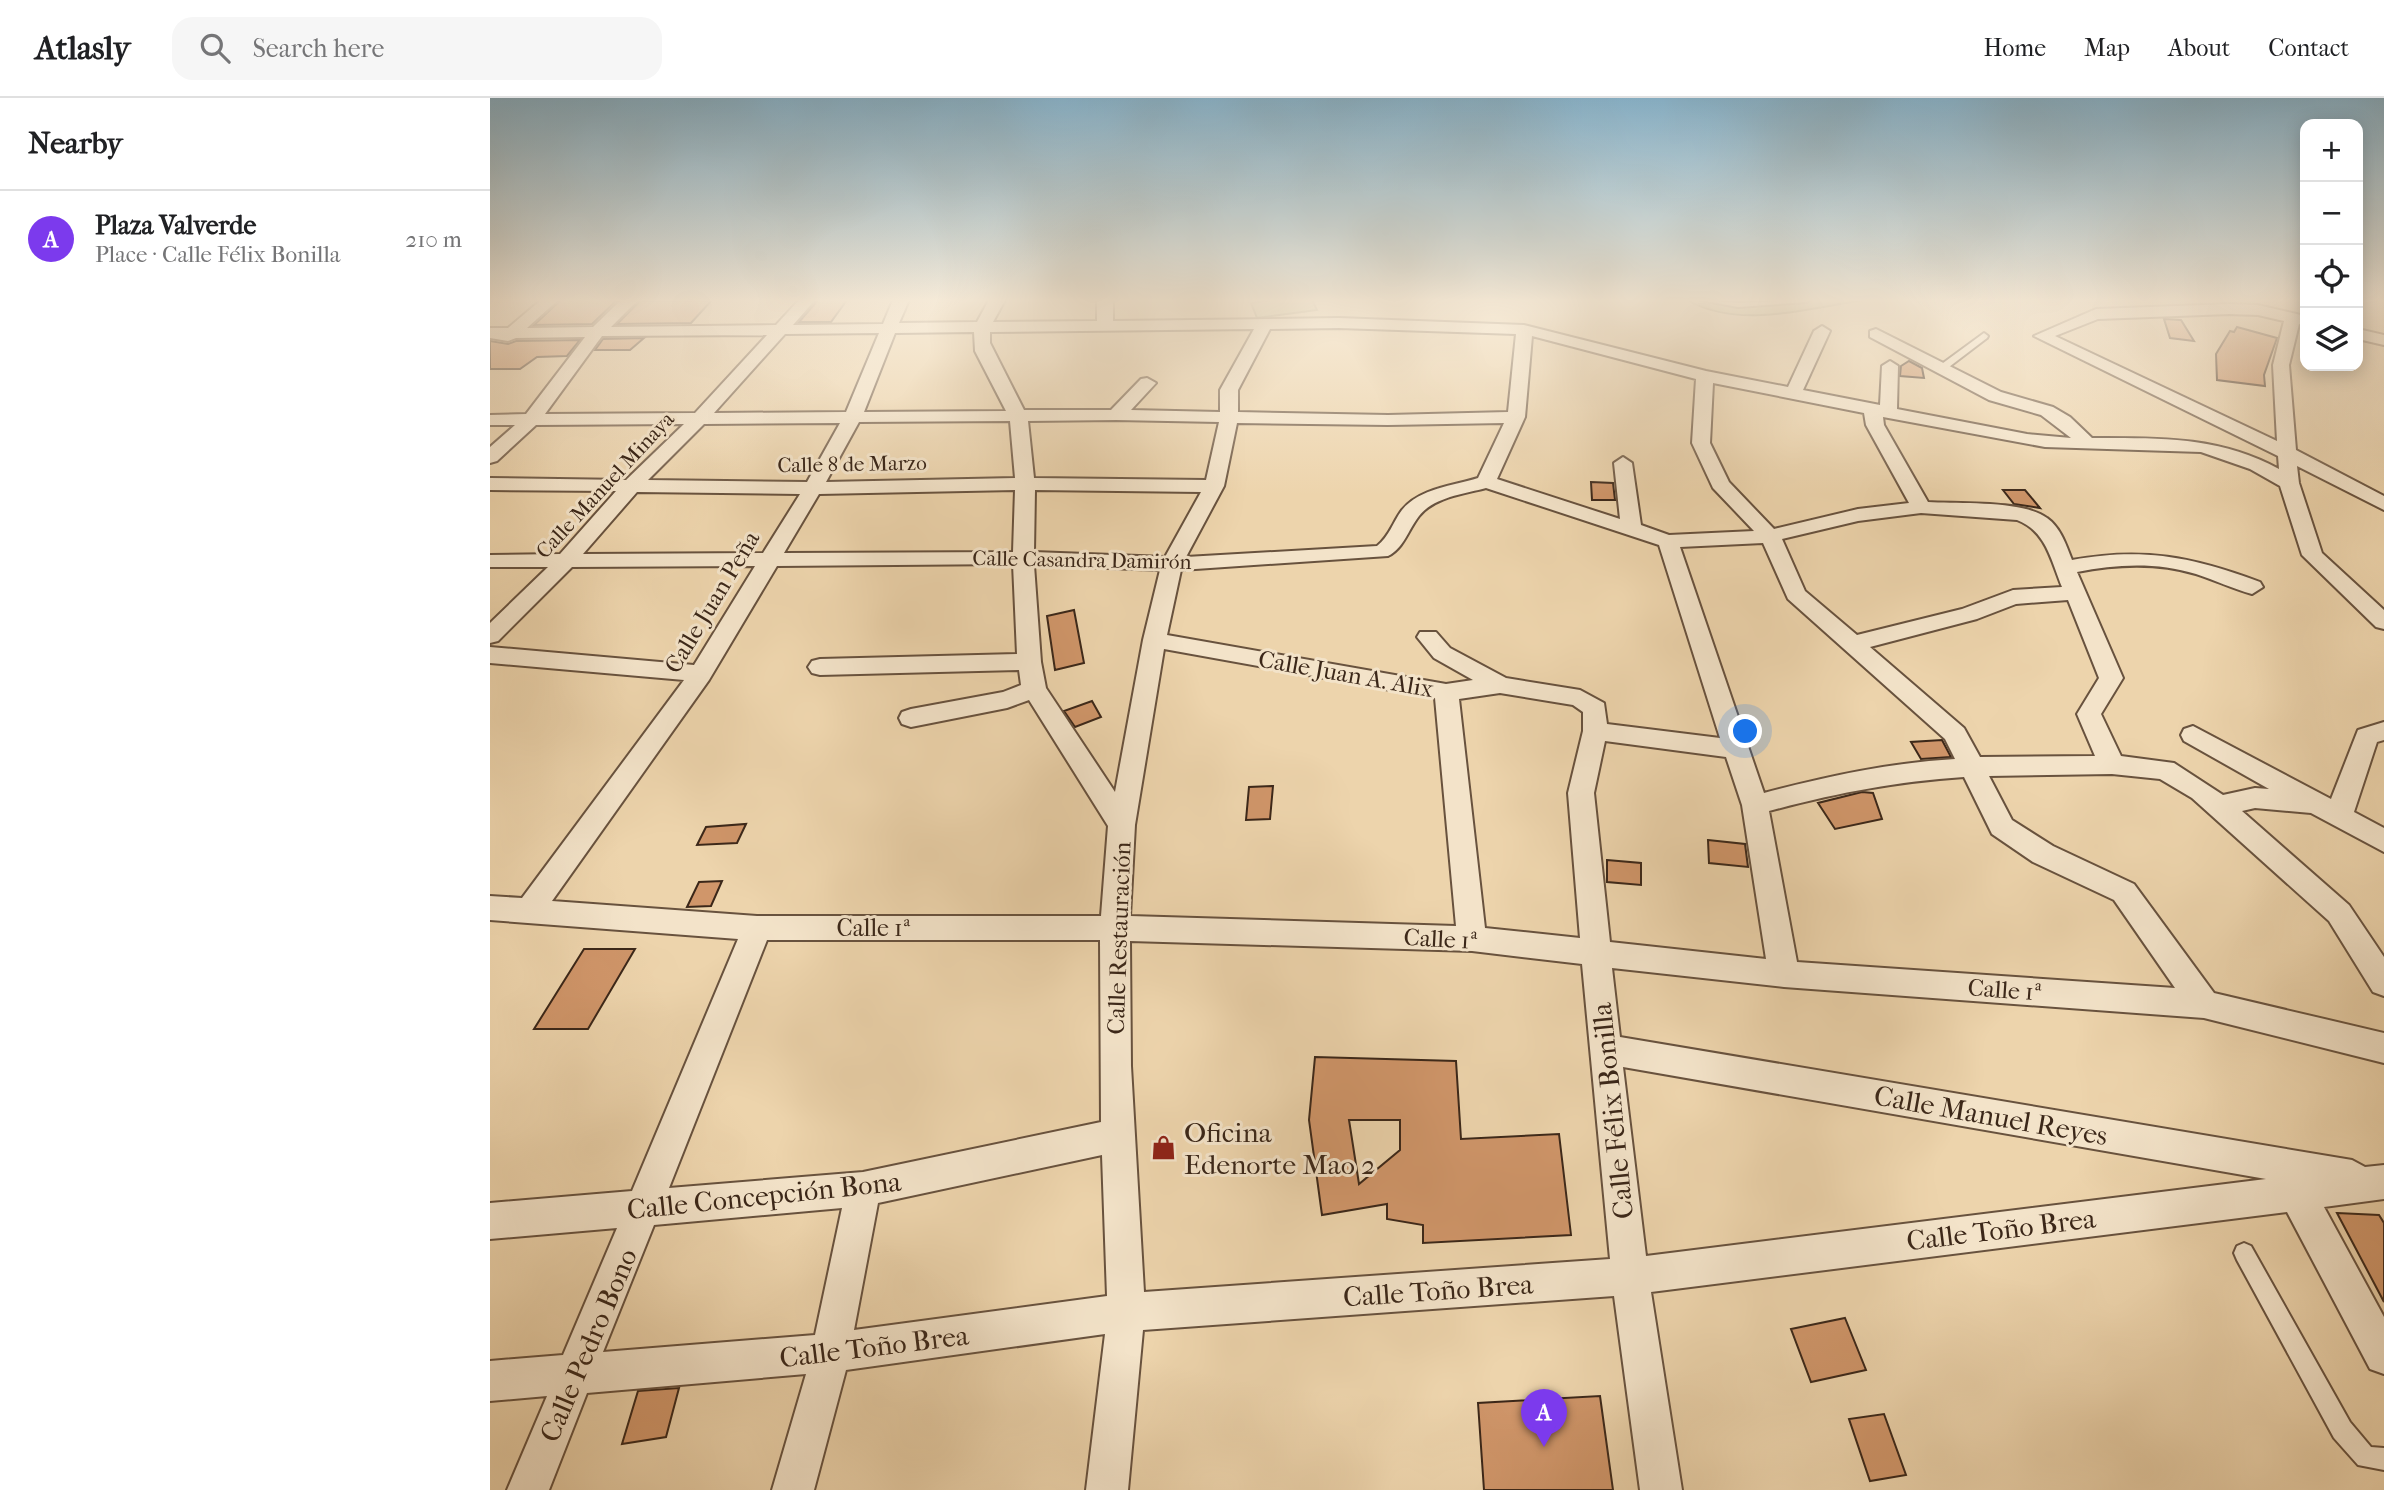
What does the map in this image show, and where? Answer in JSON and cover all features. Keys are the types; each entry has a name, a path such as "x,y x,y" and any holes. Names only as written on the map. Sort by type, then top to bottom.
{"street":[{"path":"490,457 531,420 572,365"},
{"name":"Calle Manuel Minaya","path":"490,636 565,562 632,485 749,365"},
{"name":"Calle Juan Peña","path":"531,908 701,674 852,418 872,365"},
{"name":"Calle Restauración","path":"991,365 1018,416 1025,484 1026,558 1023,582 1029,663 1034,689 1122,825 1115,928 1118,1135 1126,1312 1107,1490"},
{"path":"1122,825 1154,640 1172,564 1188,529 1207,502 1214,486 1229,418 1229,390 1243,365"},
{"path":"1521,365 1516,417 1486,482 1668,541 1770,536 1858,515 1922,507 1993,510 2031,517 2046,526 2111,678 2090,714 2112,765"},
{"path":"1662,365 1793,394 2021,438 2057,443 2178,442 2208,446 2262,466 2289,483"},
{"path":"1793,394 1806,365"},
{"path":"1934,365 1995,396 2047,411 2064,421 2086,443"},
{"path":"2103,365 2289,454 2384,504"},
{"path":"2281,365 2289,483 2312,555 2384,622"},
{"path":"1890,366 1875,425 1922,507"},
{"path":"1705,376 1701,443 1720,484 1770,536 1796,594 1955,734 2002,827 2043,854 2124,892 2203,1004"},
{"path":"1116,415 1147,383"},
{"path":"490,420 1116,415 1229,418 1516,417"},
{"path":"1623,463 1631,529"},
{"name":"Calle Casandra Damirón","path":"490,561 1026,558 1172,564 1381,552 1392,546 1404,519 1422,502 1486,482"},
{"name":"Calle 8 de Marzo","path":"490,484 813,488 1025,484 1214,486"},
{"path":"1668,541 1755,805 1784,974"},
{"path":"2064,568 2131,556 2168,559 2201,567 2252,587"},
{"path":"1852,644 1969,614 2013,597 2074,593"},
{"path":"1428,637 1442,653 1500,685"},
{"name":"Calle Juan A. Alix","path":"1154,640 1446,692 1500,685 1586,701 1596,714 1595,732"},
{"path":"490,655 701,674"},
{"path":"820,667 1029,663"},
{"path":"911,718 1007,700 1034,689"},
{"path":"1446,692 1472,939"},
{"path":"2329,809 2367,736 2384,731"},
{"path":"1595,732 1736,749"},
{"name":"Calle Félix Bonilla","path":"1595,732 1581,793 1630,1276 1661,1490"},
{"path":"2193,735 2384,841"},
{"path":"1755,805 1854,779 1895,772 1970,767 2112,765 2165,769 2185,779 2219,806 2339,913 2384,983"},
{"path":"2219,806 2255,798 2329,809"},
{"name":"Calle 1ª","path":"490,908 531,908 757,928 1115,928 1472,939 1784,974 2203,1004 2384,1048"},
{"name":"Calle Pedro Bono","path":"528,1490 757,928"},
{"name":"Calle Manuel Reyes","path":"1605,1049 2381,1182"},
{"name":"Calle Concepción Bona","path":"490,1221 644,1210 863,1189 1118,1135"},
{"name":"Calle Toño Brea","path":"490,1381 831,1353 1126,1312 1630,1276 2381,1182"},
{"path":"793,1490 831,1353 863,1189"},
{"path":"2296,1192 2384,1355"}],"lane":[{"path":"1942,369 1947,365"},
{"path":"2245,1253 2342,1430 2366,1457 2384,1459"}],"building":[{"path":"490,365 526,365 520,369 490,369"},
{"path":"1916,365 1922,368 1924,378 1900,376 1901,366"},
{"path":"2216,365 2268,365 2264,375 2265,386 2217,380"},
{"path":"1591,482 1613,483 1615,500 1592,500"},
{"path":"2003,490 2025,490 2040,508 2014,504"},
{"path":"1074,610 1084,663 1055,670 1047,616"},
{"path":"1092,701 1101,717 1075,727 1064,711"},
{"path":"1942,740 1951,757 1921,759 1911,742"},
{"path":"1273,786 1270,819 1246,820 1249,787"},
{"path":"1862,792 1873,793 1882,819 1835,829 1818,803"},
{"path":"746,824 737,843 697,845 706,827"},
{"path":"1708,840 1745,844 1748,867 1709,863"},
{"path":"1607,860 1641,863 1641,885 1607,882"},
{"path":"722,881 711,906 687,907 699,882"},
{"path":"584,949 635,949 588,1029 534,1029"},
{"path":"1315,1057 1456,1061 1461,1139 1559,1134 1571,1235 1423,1243 1423,1225 1387,1219 1387,1204 1322,1215 1309,1120","holes":["1349,1120 1400,1120 1400,1150 1359,1184"]},
{"path":"2337,1213 2379,1215 2384,1223 2384,1302"},
{"path":"1845,1318 1866,1370 1811,1382 1791,1329"},
{"path":"679,1388 666,1437 622,1444 638,1391"},
{"path":"1600,1396 1613,1490 1484,1490 1478,1403"},
{"path":"1884,1414 1906,1475 1870,1481 1849,1419"}],"place":[{"name":"Oficina Edenorte Mao 2","path":"1164,1148"},
{"name":"Plaza Valverde","path":"1544,1447"}]}
